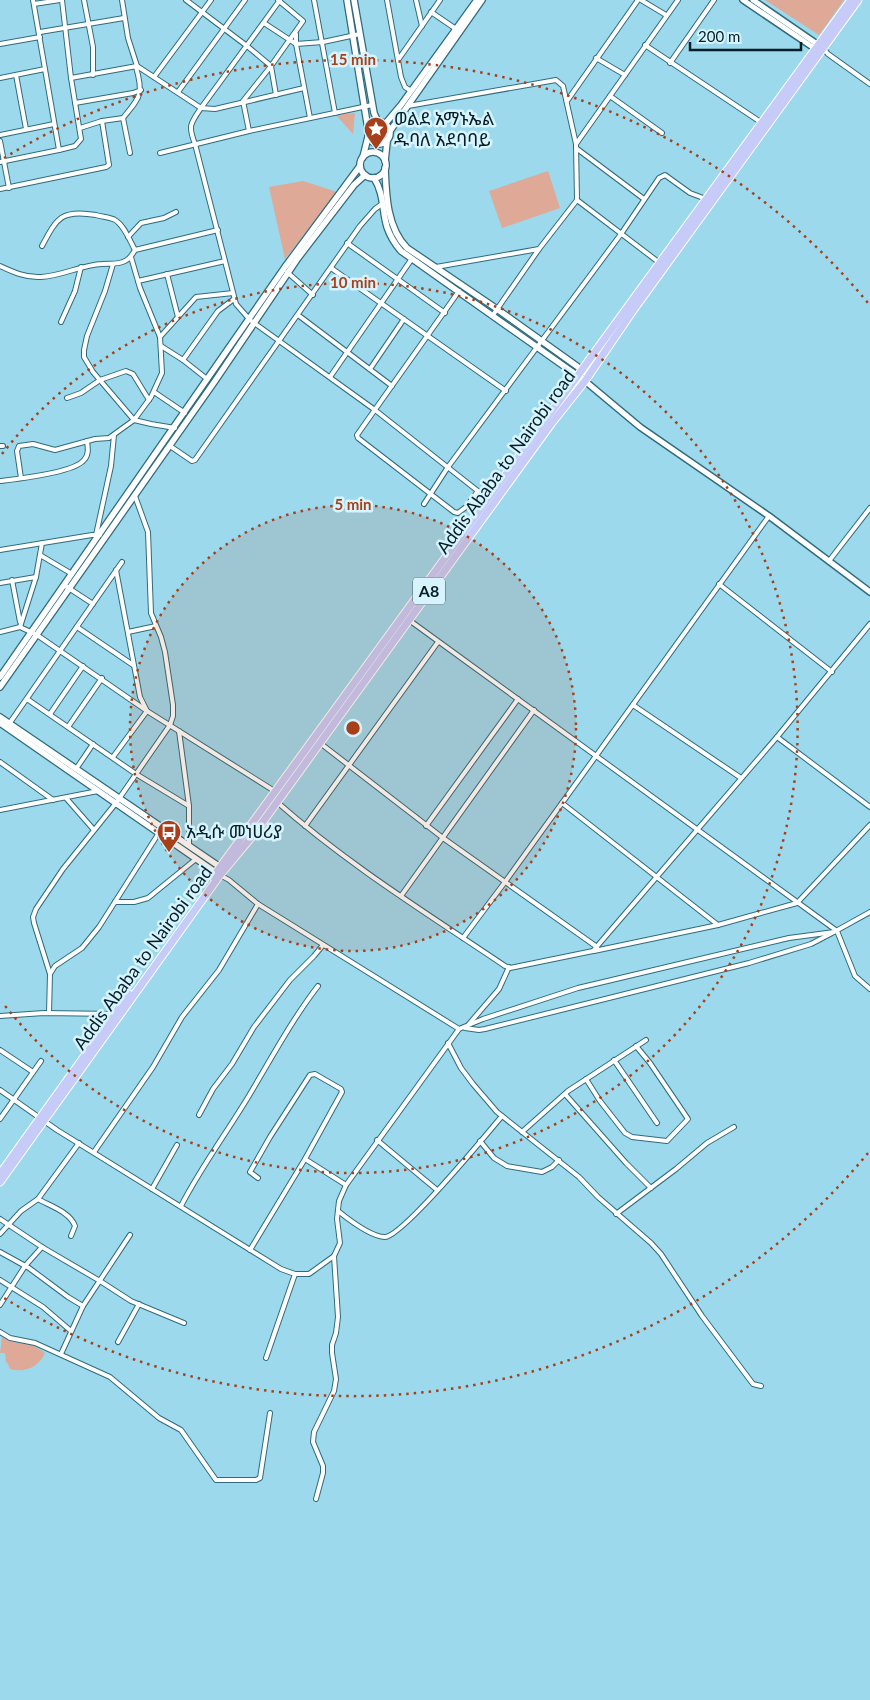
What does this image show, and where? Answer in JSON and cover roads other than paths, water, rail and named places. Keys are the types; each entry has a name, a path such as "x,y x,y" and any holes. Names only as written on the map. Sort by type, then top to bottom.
{"highway":[{"name":"Addis Ababa to Nairobi road","path":"0,1174 42,1120 276,792 317,740 551,424 584,375 819,48 851,0"},
{"name":"Addis Ababa to Nairobi road","path":"819,48 858,0"},
{"name":"Addis Ababa to Nairobi road","path":"663,265 707,199 765,124"},
{"name":"Addis Ababa to Nairobi road","path":"406,618 488,499 584,375"},
{"name":"Addis Ababa to Nairobi road","path":"0,1182 115,1014 220,872 277,802 317,740"}],"main road":[{"path":"347,0 372,105 378,122"},
{"path":"0,677 135,496 286,270 360,166 368,137 368,129 356,35 354,0"},
{"path":"384,124 411,91 477,0"},
{"path":"482,0 390,131 385,165 386,185 393,228 410,256 436,267 493,315 537,347 584,375"},
{"path":"368,129 378,122 384,124 390,131"},
{"path":"368,137 374,144 387,142"},
{"path":"360,166 365,176 374,178 381,175 385,165 383,158 376,153 363,157"},
{"path":"286,270 354,185 365,176"},
{"path":"374,178 379,185 390,236 401,251 497,309 584,375"},
{"path":"67,587 72,574 98,535 208,379 252,322"},
{"path":"0,687 34,633"},
{"path":"0,717 8,726 160,830 196,859 220,872"},
{"path":"0,723 8,726"},
{"path":"74,772 99,791 117,801"},
{"path":"160,830 189,846 220,872"}],"street":[{"path":"2,161 71,148 80,143 80,128 71,78 61,0 34,2 59,150"},
{"path":"84,0 93,47 93,75"},
{"path":"80,128 102,121 123,118 137,101 141,90 124,18 122,0"},
{"path":"186,0 271,66 276,95"},
{"path":"154,76 211,0"},
{"path":"178,92 245,0"},
{"path":"249,131 243,101 303,21 279,0 201,108 189,131 195,144 226,261 234,299 252,322 375,410 488,499"},
{"path":"314,0 335,113"},
{"path":"387,0 403,83 411,91"},
{"path":"416,0 422,26"},
{"path":"398,60 440,0"},
{"path":"566,101 640,0 666,15"},
{"path":"576,146 678,0"},
{"path":"670,62 714,0"},
{"path":"743,0 819,48 870,84"},
{"path":"753,0 819,48"},
{"path":"431,12 456,29"},
{"path":"0,44 65,28 124,18"},
{"path":"264,23 296,44 323,42 356,35"},
{"path":"296,32 296,44 310,118"},
{"path":"645,45 765,124"},
{"path":"596,58 624,75"},
{"path":"71,78 136,67 154,76 201,108 215,109 304,88"},
{"path":"0,78 45,69"},
{"path":"16,75 26,129"},
{"path":"408,106 551,79 560,82 563,86 576,146 577,200 539,249 493,315"},
{"path":"75,103 141,90"},
{"path":"610,96 662,133"},
{"path":"160,154 249,131 372,105"},
{"path":"123,118 130,153"},
{"path":"0,190 108,166 109,160 102,121"},
{"path":"0,134 54,124"},
{"path":"0,141 2,161 9,188"},
{"path":"576,146 644,199"},
{"path":"424,504 448,467 621,234 659,178 665,174 690,193 707,199"},
{"path":"577,200 663,265"},
{"path":"170,446 192,461 195,460 332,268 347,243 366,217 382,204"},
{"path":"128,237 141,224 164,218 176,212"},
{"path":"42,246 53,224 59,218 74,214 114,219 122,227 135,250"},
{"path":"0,266 25,276 41,277 56,275 81,267 126,261 135,250 218,230"},
{"path":"347,243 445,313"},
{"path":"436,267 539,249"},
{"path":"330,378 382,303 410,256"},
{"path":"21,478 17,451 19,446 33,444 55,450 87,441 109,438 134,420 154,392 162,372 160,338 131,257"},
{"path":"138,281 226,261"},
{"path":"113,264 105,291 87,336 84,357 89,367 134,420 175,428"},
{"path":"61,322 75,291 81,267"},
{"path":"332,268 506,391"},
{"path":"286,270 313,294"},
{"path":"166,274 178,317"},
{"path":"461,288 445,313 358,432 358,438 454,512 458,513 466,507 478,491"},
{"path":"160,338 196,297 233,293"},
{"path":"183,360 218,311 234,299"},
{"path":"298,315 392,386"},
{"path":"370,369 404,319"},
{"path":"161,346 208,379"},
{"path":"67,398 81,393 100,380 126,370 131,371 149,400"},
{"path":"584,375 640,427 769,516 870,592"},
{"path":"154,392 185,413"},
{"path":"0,550 98,535 111,466 114,435"},
{"path":"0,481 57,472 79,464 86,459 88,452 87,441"},
{"path":"49,1013 50,974 33,917 36,909 63,869 117,801 170,725 173,716 165,652 151,613 148,532 135,496"},
{"path":"829,561 870,508"},
{"path":"463,938 769,516"},
{"path":"20,626 36,577 42,543"},
{"path":"40,555 72,574"},
{"path":"8,726 122,562"},
{"path":"116,570 140,697 147,711"},
{"path":"0,583 36,577"},
{"path":"12,580 20,626"},
{"path":"720,584 832,672"},
{"path":"67,587 93,604"},
{"path":"406,618 835,932 842,942 855,976 870,989"},
{"path":"593,951 777,737 870,624"},
{"path":"0,632 20,626 34,633 102,678 147,711 276,792 277,802 305,826 401,896 508,967 718,925 797,903 870,825"},
{"path":"128,632 156,626"},
{"path":"77,627 134,666"},
{"path":"305,826 438,642"},
{"path":"50,714 83,666"},
{"path":"68,727 102,678"},
{"path":"27,699 136,774 189,806"},
{"path":"426,826 518,699"},
{"path":"633,705 741,778"},
{"path":"401,896 534,710"},
{"path":"113,758 147,711"},
{"path":"179,731 189,806 189,846"},
{"path":"777,737 870,807"},
{"path":"317,740 426,826 597,946"},
{"path":"74,772 93,744"},
{"path":"0,762 54,800"},
{"path":"0,810 99,791"},
{"path":"66,798 94,830"},
{"path":"562,803 718,925"},
{"path":"50,974 55,966 82,948 99,928 160,830"},
{"path":"115,902 134,902 148,898 196,859"},
{"path":"220,872 258,904 323,945 461,1028 479,1030 749,963 811,944 870,912"},
{"path":"94,1152 152,1067 182,1017 219,970 258,904"},
{"path":"316,1499 323,1466 313,1442 314,1432 334,1391 336,1380 332,1344 336,1333 338,1317 334,1256 340,1243 338,1211 340,1196 377,1140 461,1028 578,988 789,938 835,932"},
{"path":"198,1115 254,1027 290,980 323,945"},
{"path":"468,1025 499,989 508,967"},
{"path":"180,1206 196,1177 247,1100 300,1012 318,986"},
{"path":"0,1016 49,1013 115,1014"},
{"path":"522,1132 565,1094 646,1040"},
{"path":"448,1043 461,1068 502,1116 559,1160 616,1214 651,1243 661,1254 702,1316 753,1384 761,1386"},
{"path":"586,1079 625,1133 632,1137 667,1141 688,1119 650,1063 636,1046"},
{"path":"0,1050 33,1072"},
{"path":"614,1060 656,1123"},
{"path":"0,1119 41,1061"},
{"path":"250,1250 305,1159 342,1092 341,1089 313,1073 270,1137 250,1172 258,1178"},
{"path":"0,1090 78,1143 281,1269 295,1274 309,1274 334,1256"},
{"path":"565,1094 626,1163 651,1188"},
{"path":"338,1211 368,1231 385,1237 393,1234 437,1190 502,1116"},
{"path":"616,1214 707,1143 734,1126"},
{"path":"377,1140 437,1190"},
{"path":"480,1141 494,1158 507,1166 542,1172 552,1167 559,1160"},
{"path":"0,1234 21,1212 38,1199 78,1143"},
{"path":"152,1189 177,1146"},
{"path":"305,1159 346,1185"},
{"path":"38,1199 56,1208 73,1222 74,1226 70,1236"},
{"path":"0,1218 42,1247 131,1301 184,1322"},
{"path":"61,1354 84,1306 130,1235"},
{"path":"0,1305 25,1266 42,1247"},
{"path":"0,1252 25,1266 68,1297 84,1306"},
{"path":"266,1358 295,1274"},
{"path":"0,1280 43,1308 71,1331"},
{"path":"118,1342 138,1304"},
{"path":"0,1332 10,1338 35,1342 110,1377 159,1418 181,1430 215,1479 218,1480 256,1480 260,1478 270,1413"}],"place":[{"name":"ወልደ አማኑኤል ዱባለ አደባባይ","path":"376,150"},
{"name":"አዲሱ መነሀሪያ","path":"169,853"}]}
